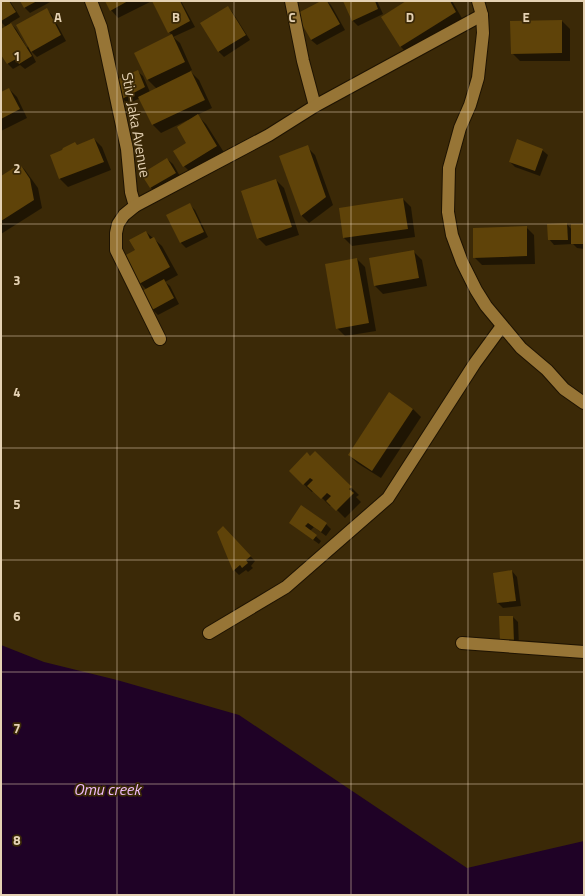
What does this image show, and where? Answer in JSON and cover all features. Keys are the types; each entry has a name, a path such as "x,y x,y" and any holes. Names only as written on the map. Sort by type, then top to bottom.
{"street":[{"name":"Stiv-Jaka Avenue","path":"91,1 101,27 127,149 135,206"},
{"path":"290,1 303,61 315,106"},
{"path":"478,1 482,15 483,33 478,78 470,105 460,128 449,168 448,212 452,235 476,290 486,306 521,348 547,370 564,390 584,403"},
{"path":"160,339 116,250 116,233 118,224 124,215 135,206 270,135 315,106 482,15"},
{"path":"209,633 286,587 388,498 475,363 502,326"},
{"path":"462,643 584,652"}],"water":[{"name":"Omu creek","path":"1,645 44,662 117,680 239,715 467,868 584,841 584,895 1,895"}],"building":[{"path":"1,1 9,1 16,12 1,21"},
{"path":"20,1 37,1 24,8"},
{"path":"105,1 128,1 110,11"},
{"path":"152,1 180,1 190,21 168,33"},
{"path":"321,1 327,1 340,24 311,40 296,14"},
{"path":"343,1 375,1 378,9 352,21"},
{"path":"406,1 450,1 456,12 400,47 381,17"},
{"path":"228,6 246,35 218,52 200,23"},
{"path":"47,8 61,35 31,52 16,25"},
{"path":"562,20 562,53 511,54 510,21"},
{"path":"11,23 32,56 19,64 16,59 7,64 1,55 1,29"},
{"path":"172,34 185,62 147,80 134,53"},
{"path":"138,70 145,87 122,99 118,79"},
{"path":"191,71 205,100 152,125 138,97"},
{"path":"9,88 20,109 1,119 1,92"},
{"path":"198,114 217,146 183,167 173,151 186,143 177,127"},
{"path":"94,138 104,162 59,179 50,155 75,142 77,145"},
{"path":"517,139 543,149 535,171 509,162"},
{"path":"308,145 326,197 301,216 279,156"},
{"path":"167,158 176,173 150,188 141,174"},
{"path":"20,164 30,179 34,200 1,221 1,176"},
{"path":"276,179 292,227 257,239 241,191"},
{"path":"403,198 408,229 343,238 339,208"},
{"path":"190,203 204,232 180,243 166,215"},
{"path":"567,223 568,240 548,240 547,224"},
{"path":"571,224 584,224 584,244 571,244"},
{"path":"527,226 527,256 473,258 473,228"},
{"path":"146,231 150,239 154,237 170,267 139,284 124,256 135,250 129,240"},
{"path":"414,250 419,278 374,286 369,258"},
{"path":"357,258 369,323 336,329 325,264"},
{"path":"164,279 174,298 152,310 142,291"},
{"path":"389,392 413,409 372,471 348,455"},
{"path":"315,451 352,487 349,489 354,493 336,511 326,501 331,496 327,493 321,499 307,486 313,480 310,478 303,485 289,471 307,452 310,456"},
{"path":"301,505 327,523 321,532 308,523 305,526 317,535 313,540 289,523"},
{"path":"223,526 251,556 246,560 248,563 242,568 240,565 233,571 217,532"},
{"path":"512,570 516,601 497,603 493,573"},
{"path":"499,616 513,616 514,642 500,642"}]}
